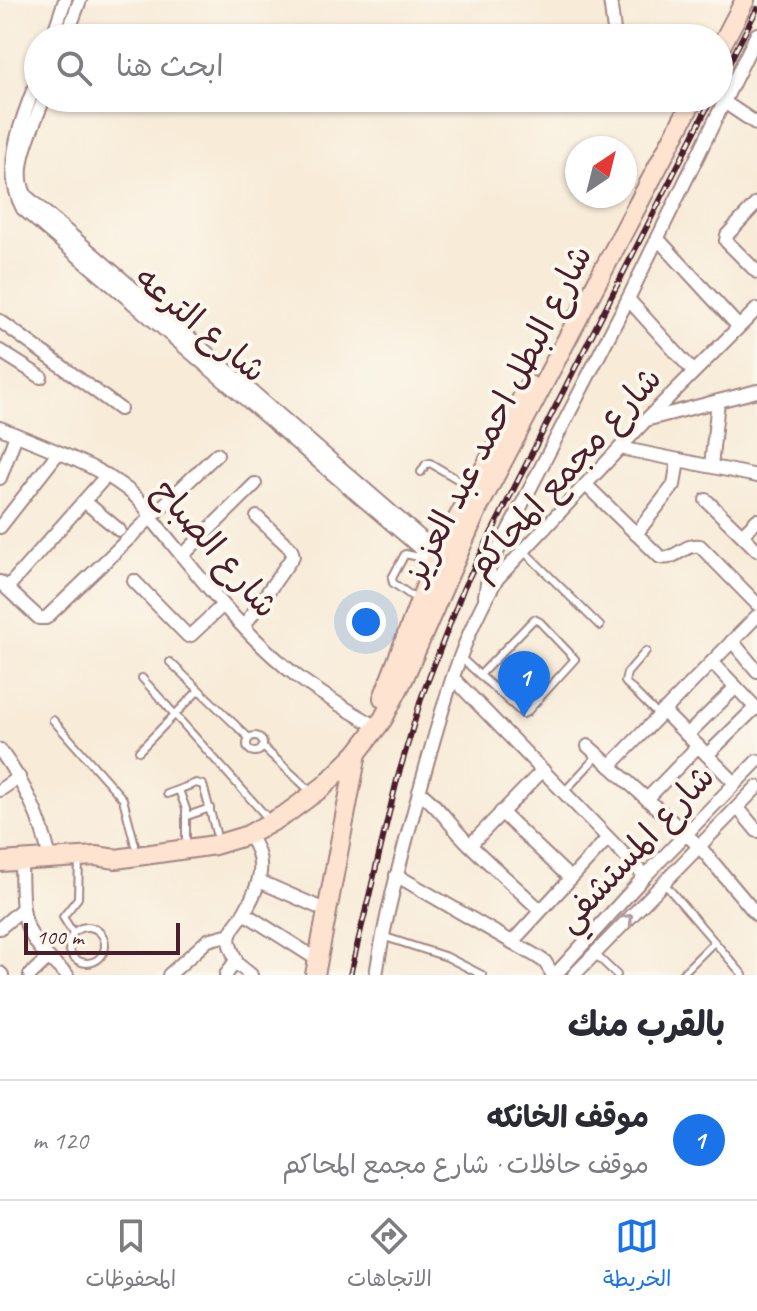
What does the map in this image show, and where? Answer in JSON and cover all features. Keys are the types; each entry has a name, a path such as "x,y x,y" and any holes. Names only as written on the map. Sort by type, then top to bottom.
{"main road":[{"path":"719,24 732,0"},
{"path":"733,24 745,0"},
{"name":"شارع البطل احمد عبد العزيز","path":"0,862 88,856 116,859 215,845 248,835 286,814 324,786 357,753 403,680 441,562 472,488 606,245 674,112"},
{"name":"شارع البطل احمد عبد العزيز","path":"88,856 114,848 216,833 265,815 307,788 373,725 420,602 441,562 478,508 687,112"},
{"path":"317,968 357,753"}],"street":[{"path":"57,24 65,0"},
{"path":"71,24 80,0"},
{"path":"610,0 613,24"},
{"path":"733,85 755,43"},
{"path":"733,108 757,124"},
{"name":"شارع الترعه","path":"26,112 8,161 11,199 441,562"},
{"name":"شارع الترعه","path":"39,112 24,152 20,180 26,196 441,562"},
{"path":"485,599 490,566 628,299 719,112"},
{"path":"757,203 727,235 726,241 757,272"},
{"path":"658,239 738,326"},
{"path":"628,299 693,371"},
{"name":"شارع مجمع المحاكم","path":"376,975 396,875 441,713 485,599 497,579 646,420 757,309"},
{"path":"0,321 120,409"},
{"path":"1,355 41,377"},
{"path":"646,420 757,391"},
{"path":"711,466 718,401"},
{"name":"شارع الصباح","path":"0,428 107,475 136,496 182,556 244,626 296,675 373,725"},
{"path":"0,478 16,435"},
{"path":"620,448 757,476"},
{"path":"0,527 58,453"},
{"path":"107,475 3,585 39,618 45,619 217,454"},
{"path":"636,534 672,488 678,460"},
{"path":"182,556 255,484"},
{"path":"586,485 663,558 692,545 700,546 757,604"},
{"path":"706,500 757,550"},
{"path":"84,501 119,530"},
{"path":"244,626 293,556 291,549 257,517"},
{"path":"742,535 757,520"},
{"path":"134,581 188,636 223,605"},
{"path":"610,766 757,616"},
{"path":"732,641 757,671"},
{"path":"647,799 756,708 712,662"},
{"path":"454,679 645,876"},
{"path":"687,735 736,687"},
{"path":"661,714 735,783"},
{"path":"0,750 19,777 39,817 50,859"},
{"path":"593,751 699,846 754,906"},
{"name":"شارع المستشفي","path":"554,975 685,833 757,761"},
{"path":"470,845 543,770"},
{"path":"0,790 19,777"},
{"name":"شارع المستشفي","path":"574,975 757,787"},
{"path":"419,792 431,799 437,811 470,845 540,910"},
{"path":"738,808 757,831"},
{"path":"501,812 570,878"},
{"path":"248,835 260,854 261,872 229,940 235,962 251,975"},
{"path":"512,942 608,838"},
{"path":"21,861 22,909 30,936 67,975"},
{"path":"396,875 545,962 554,975"},
{"path":"259,881 327,911"},
{"path":"0,928 22,909"},
{"path":"244,913 317,968"},
{"path":"169,975 208,940 230,934"},
{"path":"30,975 48,958"},
{"path":"226,975 235,962"}],"lane":[{"path":"421,472 430,463 472,488"},
{"path":"524,551 600,626"},
{"path":"420,602 393,583 392,578 405,554 441,562"},
{"path":"461,658 480,675 525,714 575,659 534,619 480,675"},
{"path":"646,651 627,673 625,682 661,714"},
{"path":"170,662 249,738"},
{"path":"142,678 265,815"},
{"path":"139,751 199,690"},
{"path":"53,720 123,799 135,845"},
{"path":"263,747 259,752 249,750 249,738 255,735 261,738 263,747 307,788"},
{"path":"564,792 593,751"},
{"path":"167,794 201,783 205,787 216,833"},
{"path":"179,790 187,816 186,839"},
{"path":"187,816 210,808"},
{"path":"73,933 86,927 100,932 105,941 103,955 91,963 77,960 69,947 73,933 63,917 78,898 88,856"},
{"path":"663,882 743,975"},
{"path":"382,936 447,957 482,975"},
{"path":"686,973 713,943"},
{"path":"594,953 617,975"}],"railway":[{"path":"733,56 757,9"},
{"path":"350,975 397,780 422,696 464,587 705,112"}],"place":[{"name":"موقف الخانكه","path":"524,717"}]}
